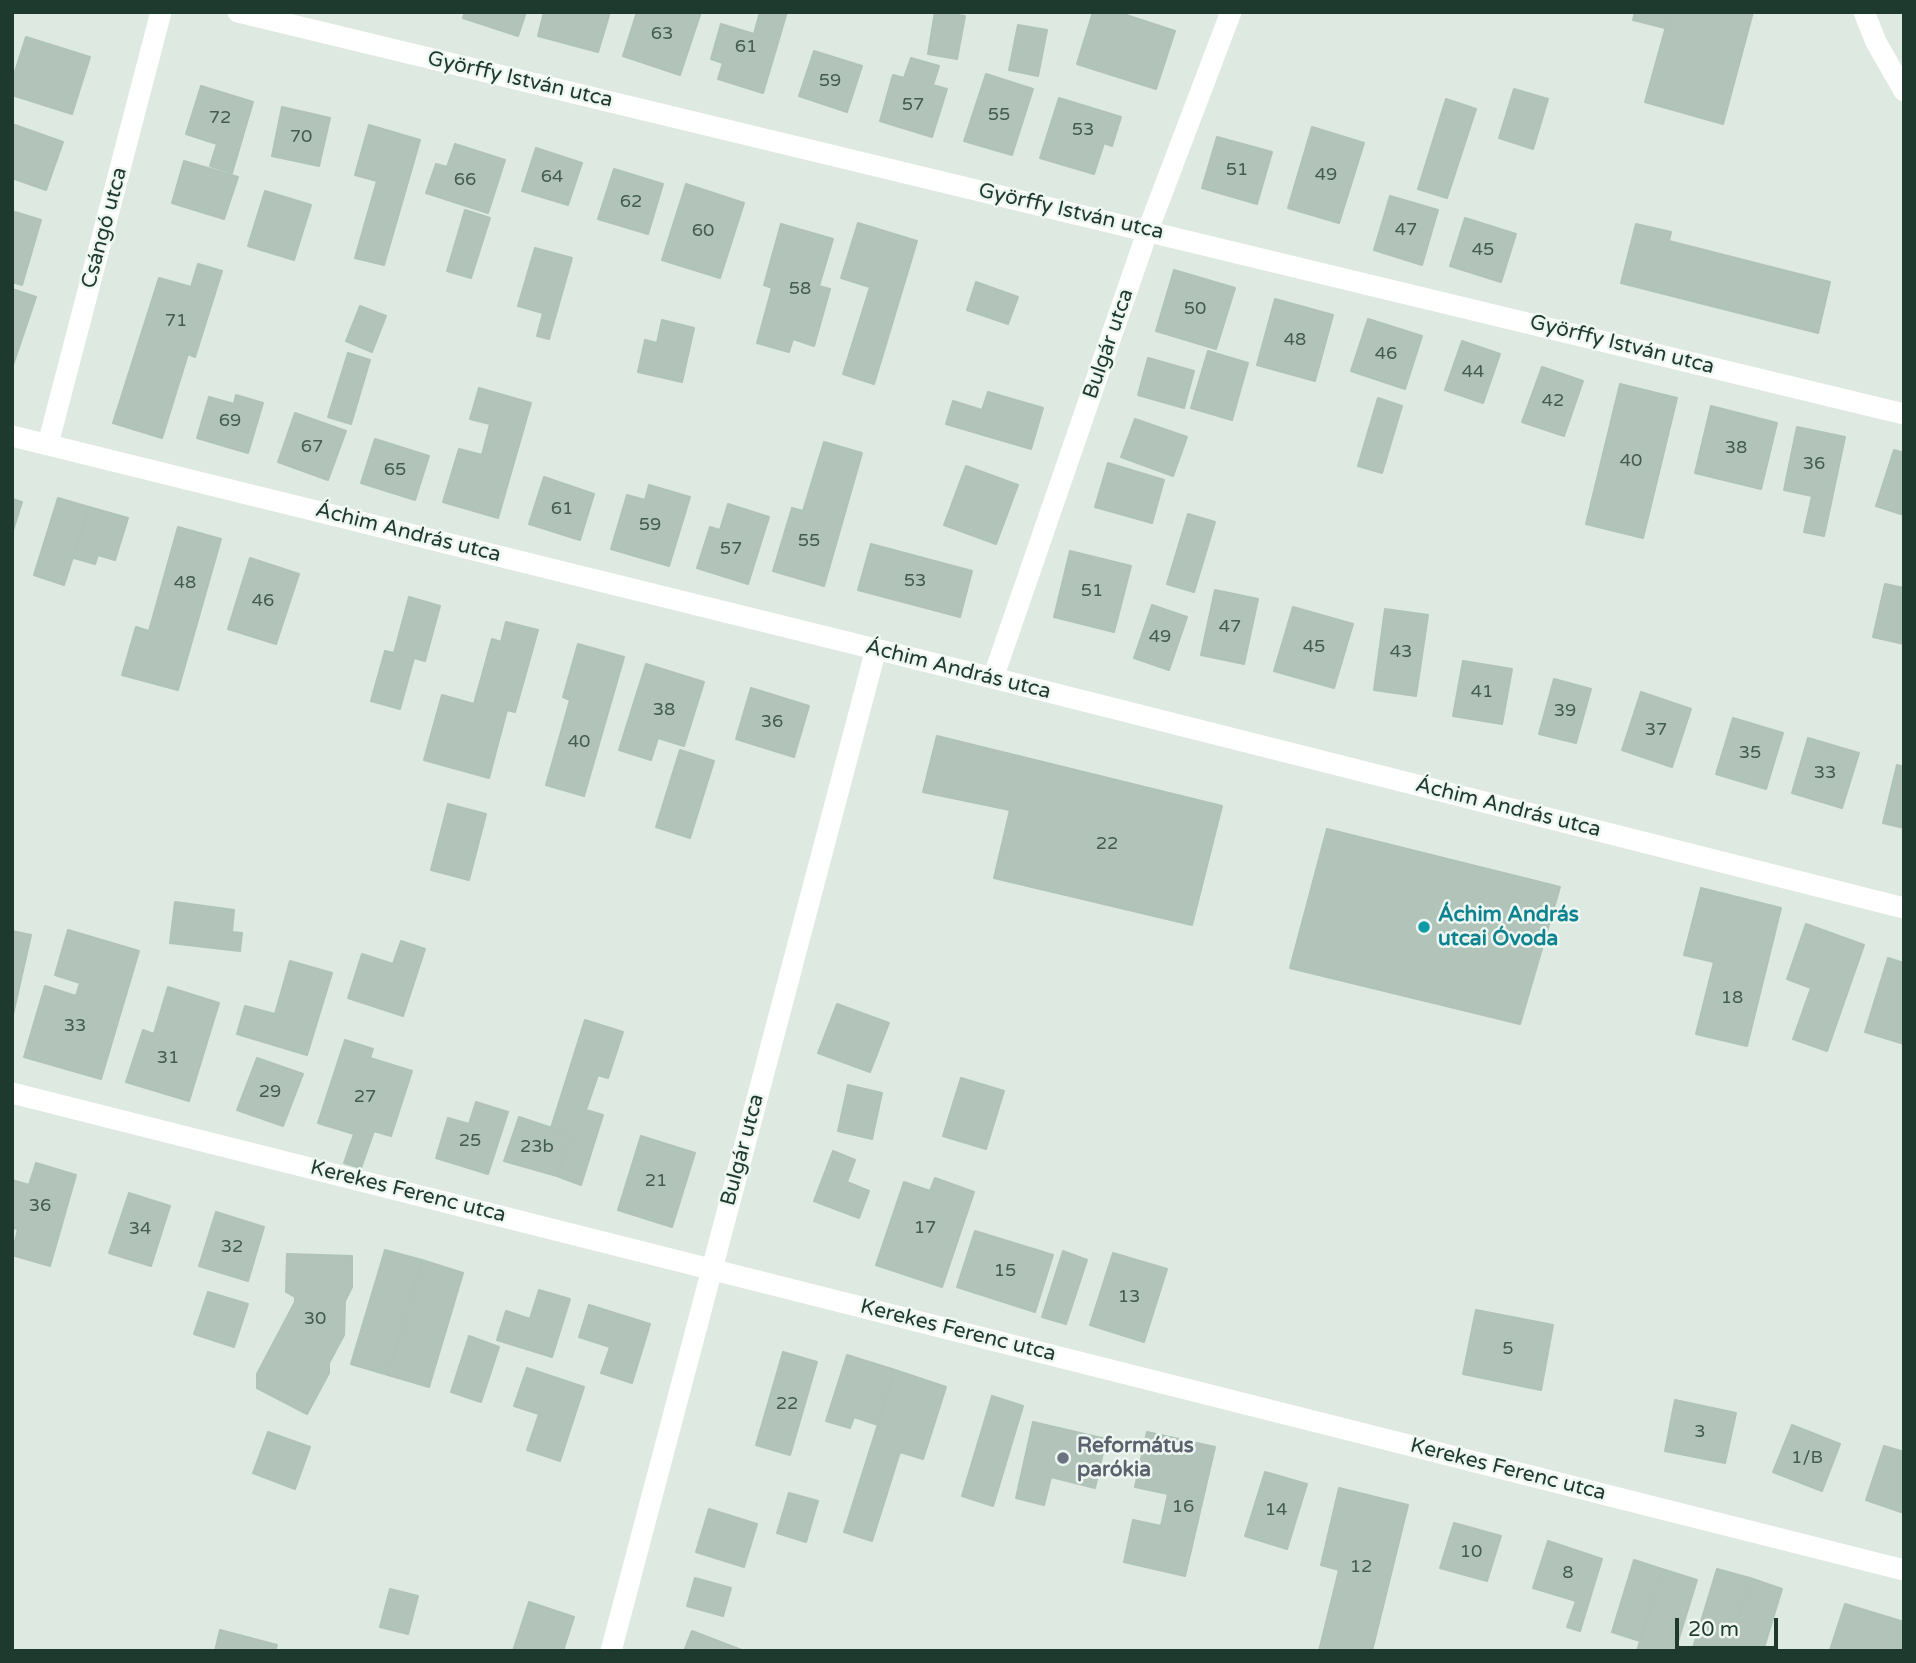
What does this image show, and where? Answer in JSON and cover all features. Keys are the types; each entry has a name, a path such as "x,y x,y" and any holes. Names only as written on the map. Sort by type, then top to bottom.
{"street":[{"name":"Csángó utca","path":"48,444 161,12"},
{"name":"Györffy István utca","path":"238,12 1904,414"},
{"name":"Bulgár utca","path":"993,678 1148,230 1231,12"},
{"path":"1864,12 1876,42 1904,91"},
{"name":"Áchim András utca","path":"12,436 993,678 1904,908"},
{"name":"Bulgár utca","path":"611,1651 876,649"},
{"name":"Kerekes Ferenc utca","path":"12,1093 1904,1570"}],"building":[{"path":"465,12 526,12 518,36 463,18"},
{"path":"544,12 610,12 598,52 538,36"},
{"path":"637,12 701,12 680,75 623,56"},
{"path":"760,12 787,12 763,93 718,79 723,63 711,59 721,24 754,34"},
{"path":"935,12 965,16 957,59 928,54"},
{"path":"1093,12 1117,12 1175,31 1156,89 1077,64"},
{"path":"1635,12 1670,12 1665,28 1633,20"},
{"path":"1670,12 1753,12 1723,124 1645,102"},
{"path":"1018,25 1047,30 1038,76 1009,70"},
{"path":"26,37 90,57 72,114 12,95 12,81"},
{"path":"814,51 862,66 847,112 799,96"},
{"path":"911,58 939,66 933,85 947,89 932,137 880,121 893,75 904,78"},
{"path":"986,74 1033,89 1012,155 964,141"},
{"path":"201,86 253,102 232,173 210,166 217,144 186,134"},
{"path":"1514,89 1548,99 1533,149 1499,138"},
{"path":"1059,98 1121,117 1112,146 1104,143 1094,174 1040,158"},
{"path":"1446,99 1476,109 1447,198 1418,189"},
{"path":"282,107 330,118 319,166 272,156"},
{"path":"12,124 63,142 46,190 12,178"},
{"path":"369,125 420,140 384,265 355,258 377,181 355,175"},
{"path":"1312,127 1364,143 1339,223 1288,208"},
{"path":"1217,137 1272,152 1257,204 1202,188"},
{"path":"455,144 505,160 488,213 426,193 436,164 447,167"},
{"path":"536,148 582,163 568,205 522,191"},
{"path":"184,161 238,177 224,219 172,203"},
{"path":"614,169 663,184 648,234 598,219"},
{"path":"686,184 744,203 720,278 662,260"},
{"path":"265,191 311,205 294,260 248,246"},
{"path":"1390,196 1438,210 1422,265 1374,250"},
{"path":"465,210 490,218 471,278 447,271"},
{"path":"15,212 41,220 22,285 12,282 12,221"},
{"path":"1465,218 1516,234 1501,282 1450,266"},
{"path":"858,223 917,241 874,384 843,374 870,287 841,278"},
{"path":"781,224 833,239 819,286 830,289 814,346 793,339 789,352 757,343 772,288 764,285"},
{"path":"1636,224 1671,232 1669,241 1830,282 1818,333 1621,283"},
{"path":"535,248 572,258 549,339 537,336 543,313 518,306"},
{"path":"198,264 222,271 195,357 188,354 162,438 113,423 159,278 191,287"},
{"path":"1174,270 1235,288 1216,349 1156,331"},
{"path":"976,282 1018,297 1008,324 967,310"},
{"path":"12,289 36,297 12,368"},
{"path":"1275,299 1333,315 1315,381 1257,365"},
{"path":"360,306 386,316 372,352 346,341"},
{"path":"1368,319 1422,336 1405,389 1351,371"},
{"path":"662,320 694,328 682,382 638,372 645,340 657,343"},
{"path":"1462,341 1500,354 1483,403 1445,390"},
{"path":"1208,351 1248,363 1232,420 1191,408"},
{"path":"348,353 370,360 351,424 328,417"},
{"path":"1148,358 1194,371 1184,408 1138,395"},
{"path":"1542,367 1583,381 1564,436 1522,422"},
{"path":"1620,384 1677,398 1643,538 1586,524"},
{"path":"479,388 531,403 498,518 443,502 459,449 482,455 490,424 470,419"},
{"path":"988,392 1043,408 1031,449 946,424 953,401 982,410"},
{"path":"236,395 263,403 248,453 197,438 209,397 234,404"},
{"path":"1378,398 1402,406 1382,473 1358,466"},
{"path":"1711,406 1777,423 1761,489 1695,473"},
{"path":"295,413 346,431 328,480 278,462"},
{"path":"1135,419 1187,437 1173,476 1121,457"},
{"path":"1797,427 1845,437 1824,536 1804,532 1812,496 1784,490"},
{"path":"375,439 429,456 415,500 361,483"},
{"path":"824,442 862,453 824,586 773,571 792,508 803,511"},
{"path":"1894,450 1904,453 1904,515 1876,506"},
{"path":"1108,463 1164,480 1152,523 1095,507"},
{"path":"966,466 1018,485 996,544 944,525"},
{"path":"544,477 594,494 580,540 529,524"},
{"path":"649,485 690,497 669,566 611,549 627,495 645,500"},
{"path":"58,498 89,507 64,585 34,575"},
{"path":"12,499 22,502 12,534"},
{"path":"728,504 769,517 748,584 697,568 710,527 720,530"},
{"path":"89,507 128,518 115,560 98,555 95,564 74,558"},
{"path":"1188,514 1215,522 1194,592 1167,584"},
{"path":"178,527 221,539 178,690 122,675 136,627 149,631"},
{"path":"871,544 972,571 960,617 858,590"},
{"path":"1070,551 1131,566 1114,632 1054,617"},
{"path":"250,558 299,574 276,644 228,629"},
{"path":"1885,584 1904,588 1904,644 1873,637"},
{"path":"1215,590 1258,599 1244,664 1201,655"},
{"path":"409,597 440,606 425,661 414,658 400,709 371,701 385,651 394,653"},
{"path":"1152,605 1187,617 1169,670 1134,658"},
{"path":"1293,607 1353,624 1334,688 1274,671"},
{"path":"1385,609 1428,615 1416,696 1374,690"},
{"path":"506,622 538,630 515,712 507,710 489,778 424,760 442,695 474,704 492,639 501,642"},
{"path":"578,644 624,657 584,796 546,785 570,700 563,697"},
{"path":"1463,661 1512,669 1502,724 1453,716"},
{"path":"646,664 704,682 684,746 658,738 651,760 619,750"},
{"path":"1554,679 1591,689 1576,743 1539,734"},
{"path":"751,688 809,706 794,757 736,739"},
{"path":"1641,692 1691,709 1672,767 1622,750"},
{"path":"1733,718 1783,733 1766,789 1716,774"},
{"path":"937,736 1222,806 1192,925 994,878 1010,810 923,792"},
{"path":"1808,738 1859,753 1842,808 1792,793"},
{"path":"680,750 714,761 690,838 656,827"},
{"path":"1897,765 1904,767 1904,828 1883,823"},
{"path":"448,804 486,814 469,880 431,870"},
{"name":"Áchim András utcai Óvoda","path":"1327,829 1560,887 1520,1024 1290,968"},
{"path":"1701,888 1781,908 1747,1046 1696,1034 1714,962 1684,955"},
{"path":"175,902 234,910 232,932 242,933 240,951 170,943"},
{"path":"1806,924 1864,945 1827,1051 1793,1039 1811,988 1787,979"},
{"path":"68,930 139,951 101,1079 24,1057 45,986 76,996 80,983 55,975"},
{"path":"12,931 31,935 12,1019"},
{"path":"401,941 425,949 403,1016 348,998 362,954 393,964"},
{"path":"1888,958 1904,963 1904,1044 1865,1032"},
{"path":"290,961 332,973 307,1055 237,1034 245,1006 275,1014"},
{"path":"168,987 219,1003 189,1101 126,1082 143,1030 154,1034"},
{"path":"837,1004 889,1023 870,1072 818,1053"},
{"path":"585,1020 623,1032 608,1078 598,1075 586,1110 603,1115 581,1185 557,1176 570,1134 551,1128"},
{"path":"345,1040 373,1049 370,1058 412,1071 391,1136 374,1131 361,1168 344,1163 354,1134 318,1123"},
{"path":"257,1058 303,1074 283,1126 237,1110"},
{"path":"961,1078 1004,1091 986,1149 943,1136"},
{"path":"848,1085 882,1093 872,1139 838,1131"},
{"path":"476,1102 508,1112 488,1174 436,1158 448,1118 469,1124"},
{"path":"519,1117 570,1134 557,1176 504,1161"},
{"path":"641,1136 695,1153 672,1227 618,1210"},
{"path":"833,1151 855,1160 847,1182 869,1191 859,1218 814,1201"},
{"path":"36,1163 76,1175 50,1266 12,1255 18,1229 12,1228 12,1180 29,1185"},
{"path":"935,1178 974,1192 942,1287 876,1265 904,1182 930,1191"},
{"path":"129,1193 170,1206 151,1266 109,1253"},
{"path":"216,1212 264,1227 248,1281 199,1266"},
{"path":"975,1231 1053,1255 1035,1312 957,1287"},
{"path":"385,1250 422,1260 388,1375 351,1364"},
{"path":"1063,1251 1087,1260 1066,1324 1042,1317"},
{"path":"1113,1253 1167,1269 1144,1342 1090,1325"},
{"path":"287,1254 352,1256 352,1287 345,1301 344,1335 329,1363 329,1373 307,1414 257,1388 257,1374 295,1302 295,1297 286,1292"},
{"path":"422,1260 463,1273 429,1387 388,1375"},
{"path":"539,1290 570,1299 552,1357 497,1340 506,1311 530,1319"},
{"path":"208,1292 248,1304 234,1347 194,1334"},
{"path":"589,1305 650,1324 632,1383 601,1373 610,1347 579,1337"},
{"path":"1476,1310 1553,1325 1541,1390 1463,1374"},
{"path":"469,1336 499,1347 481,1402 451,1392"},
{"path":"783,1352 817,1362 790,1455 756,1445"},
{"path":"847,1355 895,1370 878,1425 854,1417 850,1428 826,1421"},
{"path":"527,1368 584,1387 560,1461 527,1450 539,1414 514,1406"},
{"path":"895,1370 946,1387 923,1459 900,1452 872,1541 844,1532"},
{"path":"992,1396 1023,1406 993,1506 962,1496"},
{"path":"1675,1400 1736,1413 1725,1463 1665,1451"},
{"name":"Református parókia","path":"1033,1422 1106,1439 1095,1488 1051,1477 1044,1505 1016,1498"},
{"path":"1792,1425 1840,1444 1822,1491 1773,1472"},
{"path":"268,1432 310,1447 295,1489 253,1473"},
{"path":"1147,1432 1215,1447 1185,1576 1124,1562 1133,1520 1161,1526 1168,1494 1135,1487"},
{"path":"1884,1446 1904,1452 1904,1513 1866,1500"},
{"path":"1265,1472 1307,1484 1287,1549 1245,1536"},
{"path":"1339,1488 1408,1505 1372,1651 1319,1651 1339,1570 1321,1565"},
{"path":"789,1493 818,1501 806,1542 777,1533"},
{"path":"709,1509 757,1524 744,1567 696,1552"},
{"path":"1454,1523 1501,1536 1487,1581 1440,1568"},
{"path":"1548,1541 1602,1559 1580,1631 1567,1627 1576,1601 1533,1588"},
{"path":"1634,1560 1662,1569 1640,1641 1612,1632"},
{"path":"1662,1569 1697,1580 1675,1651 1637,1651"},
{"path":"1717,1569 1750,1578 1728,1651 1692,1651"},
{"path":"695,1578 731,1588 723,1616 687,1606"},
{"path":"1750,1578 1782,1589 1763,1651 1728,1651"},
{"path":"390,1589 418,1596 408,1634 380,1627"},
{"path":"529,1602 574,1617 563,1651 513,1651"},
{"path":"1845,1604 1904,1622 1901,1651 1830,1650"},
{"path":"220,1630 277,1645 275,1651 215,1651"},
{"path":"692,1631 744,1651 684,1651"}],"place":[{"name":"Áchim András utcai Óvoda","path":"1424,927"},
{"name":"Református parókia","path":"1063,1458"}]}
